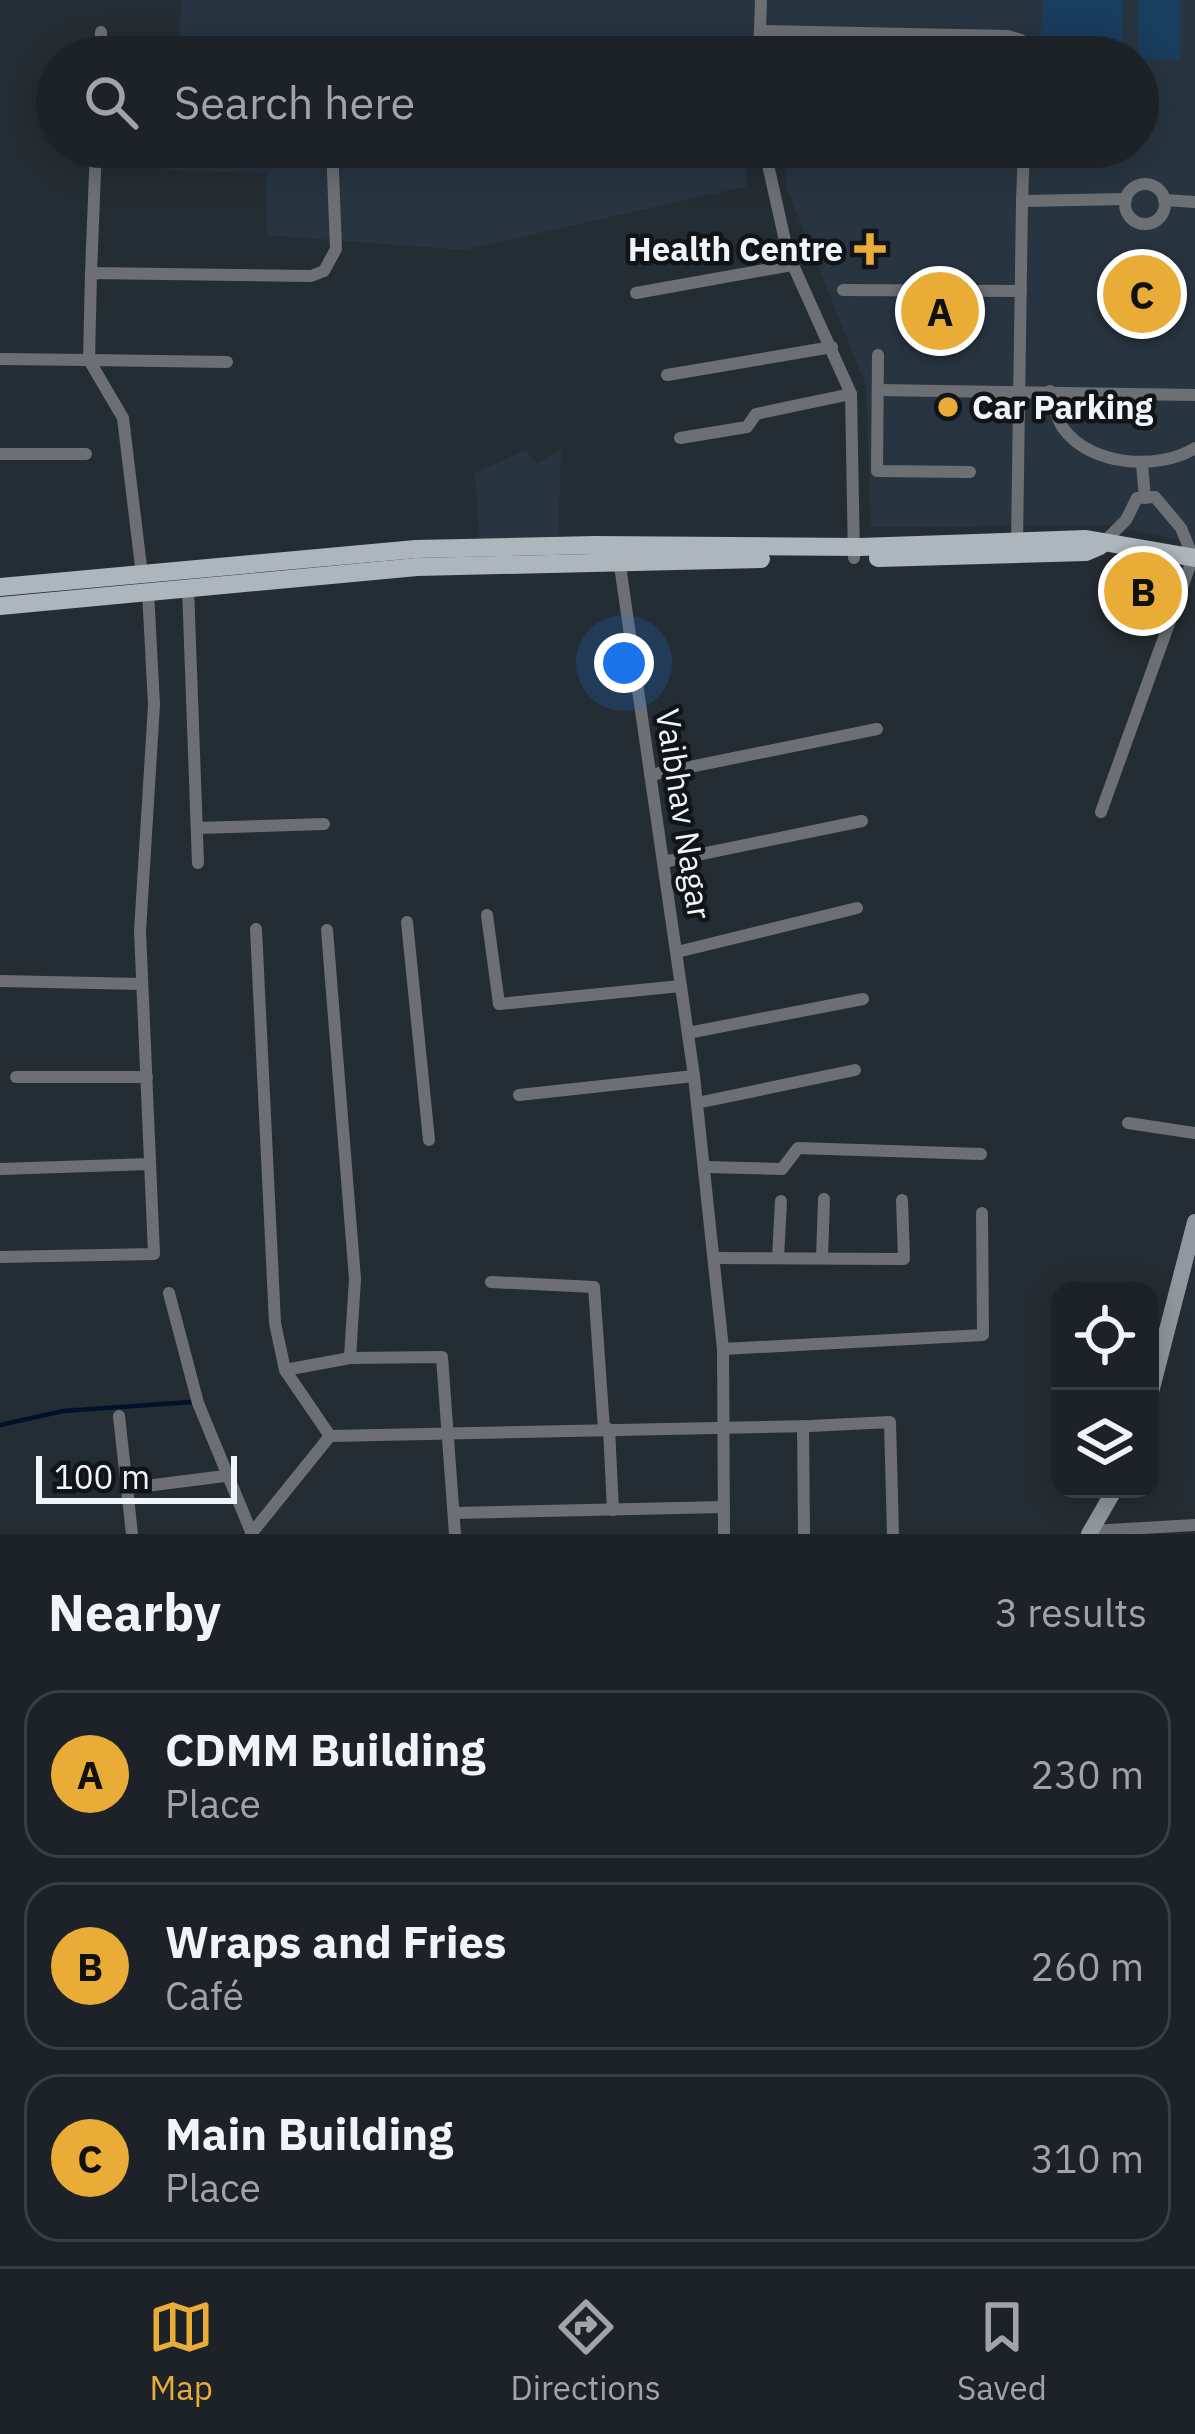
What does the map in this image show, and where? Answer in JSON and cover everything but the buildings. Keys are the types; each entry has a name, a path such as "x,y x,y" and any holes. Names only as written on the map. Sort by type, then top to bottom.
{"main road":[{"path":"0,587 145,583 188,588 417,567 1086,539 1100,546 1194,557"},
{"path":"0,606 416,549 1086,552 1100,546"}],"street":[{"path":"760,36 761,0"},
{"path":"760,31 1008,36"},
{"path":"101,32 101,36"},
{"path":"0,1257 154,1254 140,932 154,705 145,583 123,418 89,360 95,168"},
{"path":"92,273 311,276 324,271 336,249 333,168"},
{"path":"768,168 792,265 851,394 854,552"},
{"path":"1017,542 1023,168"},
{"path":"1022,200 1126,199 1145,184 1157,189 1164,200 1162,214 1147,224 1130,217 1126,199"},
{"path":"1164,200 1195,202"},
{"path":"636,293 792,265"},
{"path":"843,290 1021,291"},
{"path":"667,375 832,347"},
{"path":"878,355 877,471 970,472"},
{"path":"0,358 227,362"},
{"path":"878,390 1195,394"},
{"path":"1050,391 1063,428 1096,452 1142,464 1179,458 1195,448"},
{"path":"680,438 747,427 756,414 851,394"},
{"path":"0,454 86,454"},
{"path":"1142,464 1145,498"},
{"path":"1100,546 1126,520 1137,498 1155,497 1181,528 1194,557 1101,812"},
{"name":"Vaibhav Nagar","path":"619,560 707,1167 723,1349 724,1534"},
{"path":"188,588 198,862"},
{"path":"650,775 877,729"},
{"path":"663,862 862,821"},
{"path":"197,828 325,824"},
{"path":"677,952 857,908"},
{"path":"487,915 499,1004 681,986"},
{"path":"407,922 429,1140"},
{"path":"256,929 275,1323 285,1370 330,1436"},
{"path":"327,930 355,1279 350,1358"},
{"path":"0,981 142,984"},
{"path":"688,1033 863,999"},
{"path":"697,1103 856,1070"},
{"path":"519,1095 694,1076"},
{"path":"16,1077 147,1077"},
{"path":"1128,1123 1195,1133"},
{"path":"707,1167 782,1169 798,1148 981,1154"},
{"path":"0,1169 150,1164"},
{"path":"822,1258 824,1198"},
{"path":"715,1258 904,1258 902,1200"},
{"path":"778,1258 781,1201"},
{"path":"723,1349 983,1335 982,1213"},
{"path":"1152,1390 1195,1222"},
{"path":"491,1282 594,1287 613,1510"},
{"path":"169,1293 197,1403 251,1534 330,1436"},
{"path":"285,1370 350,1358 442,1357 455,1534"},
{"path":"119,1416 132,1534"},
{"path":"330,1436 890,1422 893,1534"},
{"path":"803,1426 804,1534"},
{"path":"130,1489 225,1475"},
{"path":"1090,1532 1110,1498"},
{"path":"455,1513 724,1507"},
{"path":"1090,1532 1195,1525"}],"shaded area":[{"path":"182,0 1195,0 1195,544 1111,525 871,527 866,386 786,186 786,168 1159,168 1159,36 179,36"},
{"path":"1043,0 1123,0 1122,36 1042,36"},
{"path":"1138,0 1181,0 1180,60 1159,60 1159,36 1138,36"},
{"path":"746,168 747,186 464,250 266,235 266,173 166,171"},
{"path":"561,449 558,543 480,543 475,473 526,450 537,464"}],"waterway":[{"path":"0,1425 63,1411 191,1402"}],"place":[{"name":"Health Centre","path":"870,249"},
{"name":"Main Building","path":"1142,294"},
{"name":"CDMM Building","path":"940,311"},
{"name":"Car Parking","path":"948,407"},
{"name":"Wraps and Fries","path":"1143,591"}]}
